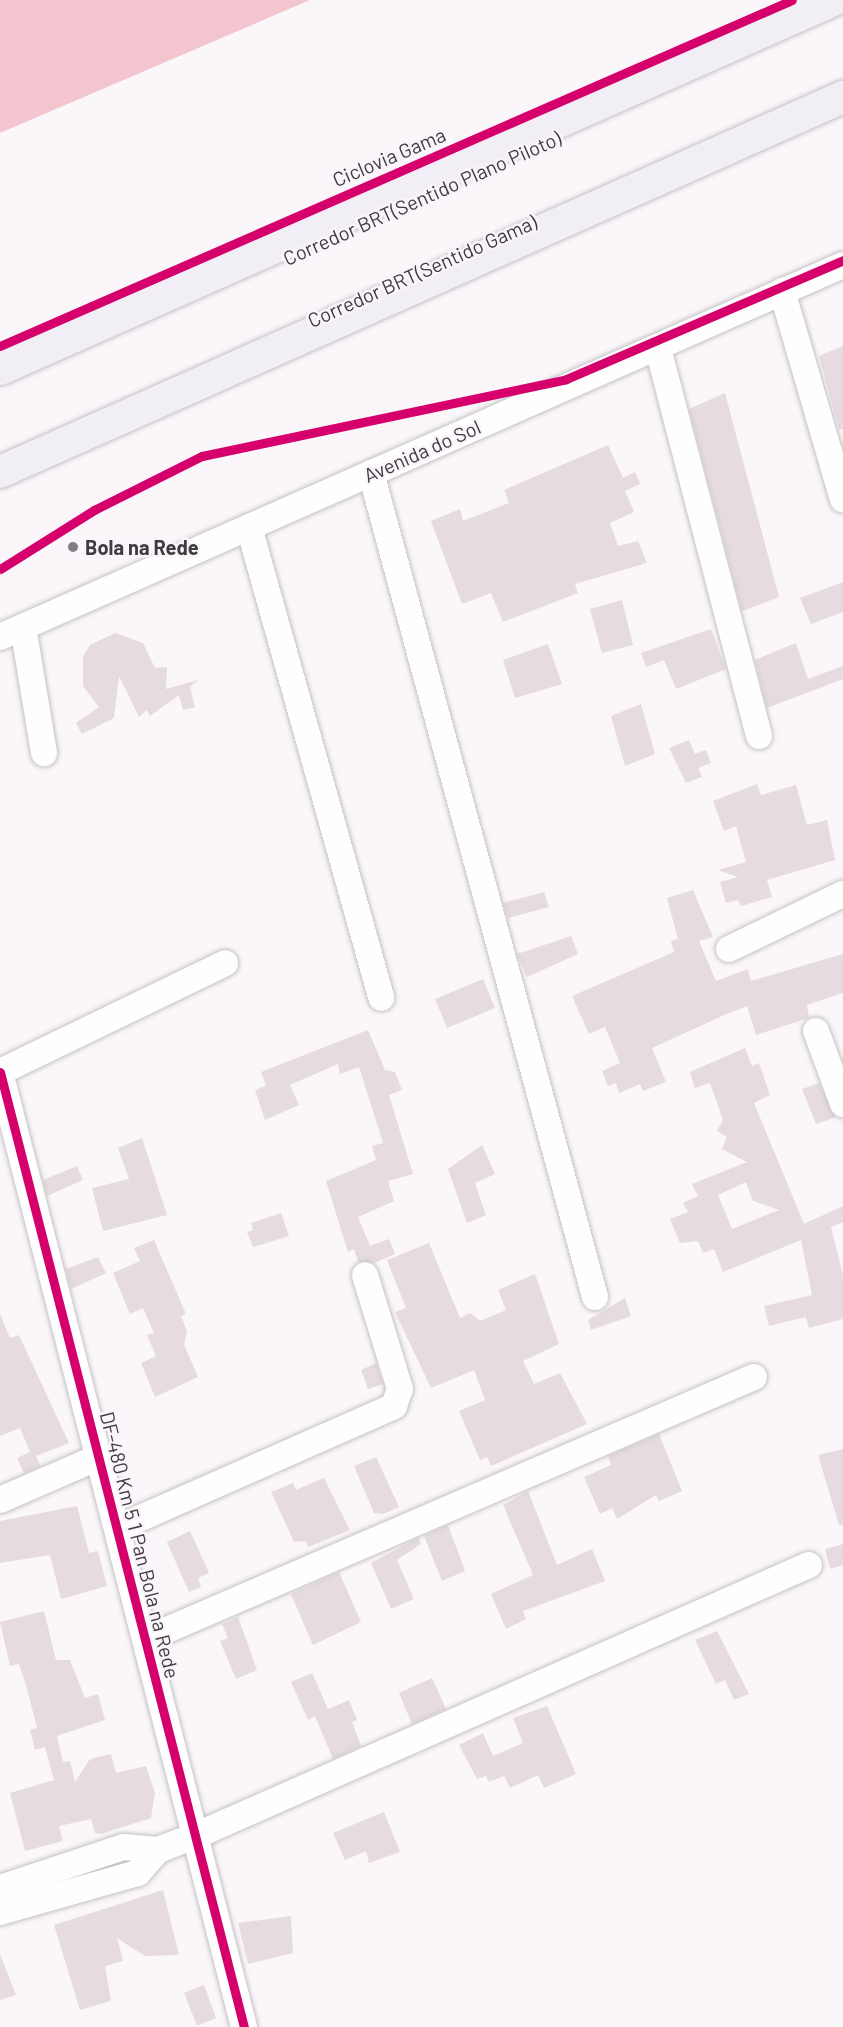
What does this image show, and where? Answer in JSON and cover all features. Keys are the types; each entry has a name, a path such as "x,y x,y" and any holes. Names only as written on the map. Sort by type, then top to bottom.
{"main road":[{"path":"0,369 834,0"},
{"path":"0,472 843,97"}],"street":[{"name":"Corredor BRT(Sentido Plano Piloto)","path":"0,385 843,10"},
{"name":"Corredor BRT(Sentido Gama)","path":"0,459 843,83"},
{"name":"Avenida do Sol","path":"0,637 843,265"},
{"path":"782,291 843,500"},
{"path":"658,348 759,736"},
{"path":"370,474 595,1297"},
{"path":"249,527 381,998"},
{"path":"23,627 44,753"},
{"path":"729,949 843,894"},
{"path":"0,1072 225,963"},
{"path":"816,1031 843,1104"},
{"name":"DF-480 Km 5 1 Pan Bola na Rede","path":"0,1072 4,1109 118,1528 244,2027"},
{"path":"118,1528 394,1406 400,1389 365,1275"},
{"path":"146,1639 754,1377"},
{"path":"0,1500 99,1457"},
{"path":"0,1888 47,1886 138,1873 158,1850 195,1836 808,1565"},
{"path":"0,1912 47,1886"}],"shaded area":[{"path":"0,0 310,0 0,133"}],"building":[{"path":"843,346 843,429 839,429 819,356"},
{"path":"725,393 779,597 742,611 689,409"},
{"path":"608,445 623,478 635,472 640,484 625,491 634,512 610,523 618,546 638,541 647,563 575,584 578,593 503,622 491,593 462,604 431,521 460,509 463,521 509,503 504,490"},
{"path":"843,582 843,612 811,624 800,598"},
{"path":"622,600 633,645 602,653 590,609"},
{"path":"711,629 726,669 676,689 664,660 646,667 641,653"},
{"path":"115,633 143,643 155,668 167,667 166,689 198,680 190,687 195,707 183,710 179,695 150,716 147,710 139,717 119,676 114,718 82,734 76,723 99,707 83,686 83,657 90,645"},
{"path":"796,643 808,679 843,666 843,679 767,708 755,660"},
{"path":"548,644 562,684 515,698 503,660"},
{"path":"641,704 655,754 625,766 611,716"},
{"path":"689,740 695,754 706,750 711,763 698,768 702,777 686,783 669,748"},
{"path":"757,784 761,795 796,785 807,825 827,820 835,860 767,880 772,897 741,906 738,900 726,903 720,882 738,877 718,870 746,862 736,826 724,831 713,801"},
{"path":"693,890 713,937 699,941 716,981 748,969 751,981 843,954 843,993 807,1005 809,1018 756,1035 747,1006 722,1016 652,1048 666,1082 643,1091 640,1084 619,1093 616,1083 608,1086 602,1071 620,1063 605,1027 589,1034 572,996 674,952 671,941 678,939 667,898"},
{"path":"544,892 549,907 508,918 503,903"},
{"path":"571,936 578,954 527,977 517,954"},
{"path":"483,979 495,1008 447,1028 435,999"},
{"path":"368,1030 385,1070 395,1072 402,1090 389,1095 413,1174 388,1181 394,1201 358,1217 370,1246 389,1239 395,1254 374,1263 358,1262 354,1249 348,1252 326,1181 376,1160 372,1146 383,1143 359,1067 340,1074 338,1064 290,1085 299,1105 265,1120 255,1090 266,1086 261,1072"},
{"path":"745,1048 752,1066 759,1063 770,1095 754,1103 804,1224 843,1206 843,1222 831,1227 843,1275 843,1319 809,1328 806,1317 769,1326 764,1306 812,1295 801,1240 723,1272 714,1249 703,1253 698,1241 680,1243 670,1219 688,1212 683,1203 698,1196 692,1184 747,1162 722,1149 727,1137 717,1131 723,1120 710,1083 695,1088 690,1072","holes":["746,1182 753,1201 779,1210 732,1229 718,1195"]},
{"path":"819,1083 836,1117 816,1124 802,1089"},
{"path":"142,1138 167,1215 103,1231 92,1188 129,1179 118,1148"},
{"path":"482,1145 495,1174 475,1183 486,1215 467,1223 448,1169"},
{"path":"77,1166 83,1180 47,1196 43,1180"},
{"path":"281,1213 289,1236 253,1247 247,1232 253,1230 251,1223"},
{"path":"154,1240 186,1314 181,1316 187,1331 184,1345 198,1377 155,1397 141,1363 156,1356 147,1335 154,1333 143,1308 130,1314 113,1273 140,1261 134,1248"},
{"path":"429,1243 460,1318 470,1313 480,1321 506,1310 498,1290 535,1274 559,1344 523,1361 534,1384 560,1373 587,1424 491,1466 487,1457 480,1460 459,1411 485,1400 474,1370 431,1388 395,1312 406,1308 387,1260"},
{"path":"98,1257 106,1273 71,1289 66,1269"},
{"path":"625,1298 631,1316 591,1330 588,1320"},
{"path":"0,1314 10,1338 19,1335 69,1443 36,1456 41,1466 24,1473 17,1458 30,1452 20,1428 0,1436"},
{"path":"376,1363 383,1384 368,1389 361,1370"},
{"path":"659,1434 682,1491 659,1501 656,1495 617,1519 612,1508 600,1514 584,1477 611,1465 608,1456"},
{"path":"843,1449 843,1525 839,1525 818,1455"},
{"path":"376,1457 399,1507 383,1514 374,1513 354,1466"},
{"path":"324,1478 350,1530 308,1547 306,1541 294,1542 271,1492 293,1483 296,1490"},
{"path":"528,1491 557,1565 592,1549 605,1581 523,1611 526,1619 506,1629 491,1594 533,1575 503,1505"},
{"path":"77,1506 89,1553 98,1551 107,1586 61,1599 50,1555 0,1563 0,1521"},
{"path":"448,1525 465,1571 442,1581 424,1536"},
{"path":"190,1531 209,1573 198,1578 201,1587 189,1592 167,1542"},
{"path":"418,1538 421,1544 397,1560 414,1599 391,1609 371,1563"},
{"path":"843,1544 843,1565 830,1569 825,1549"},
{"path":"339,1572 361,1622 313,1645 291,1594"},
{"path":"44,1611 56,1660 70,1660 85,1698 98,1694 105,1720 57,1736 63,1762 70,1761 75,1782 90,1759 111,1754 116,1773 146,1766 155,1793 151,1818 101,1834 95,1833 91,1819 59,1826 63,1841 25,1851 10,1793 54,1780 45,1747 35,1750 30,1730 37,1728 26,1685 19,1664 10,1666 0,1622"},
{"path":"238,1617 257,1670 236,1679 220,1641 228,1638 222,1624"},
{"path":"717,1631 749,1694 734,1700 725,1680 716,1684 695,1640"},
{"path":"312,1673 328,1709 349,1700 357,1720 352,1722 361,1746 333,1759 315,1716 308,1720 291,1682"},
{"path":"432,1678 446,1709 412,1724 399,1693"},
{"path":"547,1706 576,1774 544,1788 538,1775 510,1788 504,1776 489,1782 486,1776 477,1779 459,1745 483,1733 493,1756 523,1743 513,1718"},
{"path":"384,1812 400,1852 369,1863 366,1851 345,1860 333,1833"},
{"path":"163,1890 179,1955 145,1956 117,1938 123,1961 105,1966 111,2001 80,2010 54,1925"},
{"path":"291,1916 293,1953 248,1964 238,1923"},
{"path":"0,1954 16,1995 0,2000"},
{"path":"204,1985 216,2018 197,2026 184,1993"}],"cycle path":[{"name":"Ciclovia Gama","path":"0,346 792,0"},
{"path":"0,569 94,510 202,456 566,379 843,260"},
{"path":"0,1072 244,2027"}],"place":[{"name":"Bola na Rede","path":"73,547"}]}
